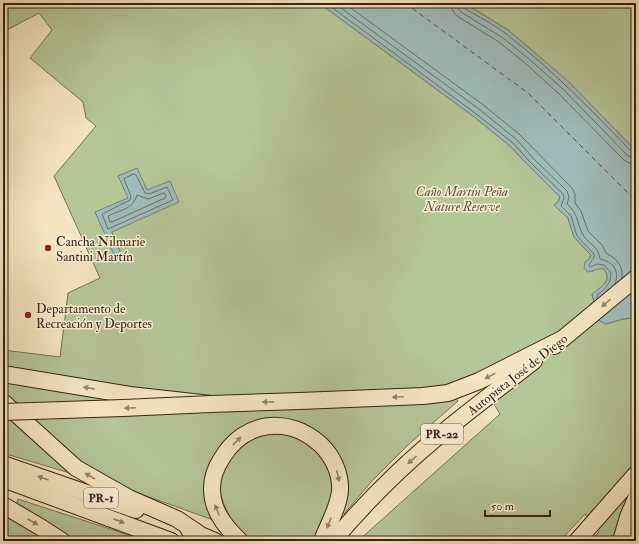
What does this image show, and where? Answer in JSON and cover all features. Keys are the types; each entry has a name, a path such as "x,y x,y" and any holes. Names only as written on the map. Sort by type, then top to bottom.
{"highway":[{"name":"Autopista José de Diego","path":"333,541 357,513 398,472 443,433 565,337 636,278"},
{"path":"3,412 300,402 437,395 448,393 479,381 565,337"},
{"path":"3,374 130,395 211,404"},
{"path":"3,402 76,468 129,498 177,519 198,533"},
{"path":"240,541 226,526 216,509 212,491 215,473 224,454 239,438 251,430 272,425 294,429 309,435 325,448 334,463 340,481 339,495 337,505 322,541"},
{"name":"PR-1","path":"3,464 143,512 215,541"},
{"path":"577,541 636,474"},
{"name":"PR-1","path":"3,479 171,541"},
{"path":"621,541 628,517 636,498"},
{"path":"3,505 62,541"}],"green space":[{"name":"Caño Martín Peña Nature Reserve","path":"3,3 319,3 473,116 510,146 560,197 558,202 554,205 568,218 574,237 591,255 589,259 592,272 598,268 604,269 607,280 605,284 592,295 600,321 606,324 623,319 634,318 636,320 631,344 636,347 636,541 591,541 599,532 585,514 560,541 358,541 500,414 494,404 482,372 440,388 323,394 196,396 140,391 3,369 3,350 60,357 68,293 100,278 54,176 96,126 86,118 83,102 30,58 52,30 39,13 3,32"},
{"path":"464,3 636,3 636,151 603,117 534,52 508,30"},
{"path":"3,378 116,400 16,406 3,394"},
{"path":"456,399 458,401 409,444 372,481 344,514 339,511 323,528 314,541 249,541 230,517 219,488 216,521 102,480 26,416 409,402"},
{"path":"3,417 15,417 73,474 3,453"},
{"path":"18,499 147,541 72,541 16,505"},
{"path":"3,514 50,541 8,541 3,538"}],"water":[{"path":"319,3 464,3 508,30 569,82 636,151 636,320 634,318 623,319 606,324 600,321 592,294 607,280 604,269 597,269 587,272 584,268 585,262 591,255 574,237 568,218 554,205 558,202 560,197 510,146 473,116"},
{"path":"137,168 147,190 170,181 179,202 112,232 122,256 116,259 95,212 128,198 118,176"}],"ferry route":[{"path":"405,3 528,93 636,201"}],"place":[{"name":"Cancha Nilmarie Santini Martín","path":"48,248"},
{"name":"Departamento de Recreación y Deportes","path":"28,315"}]}
